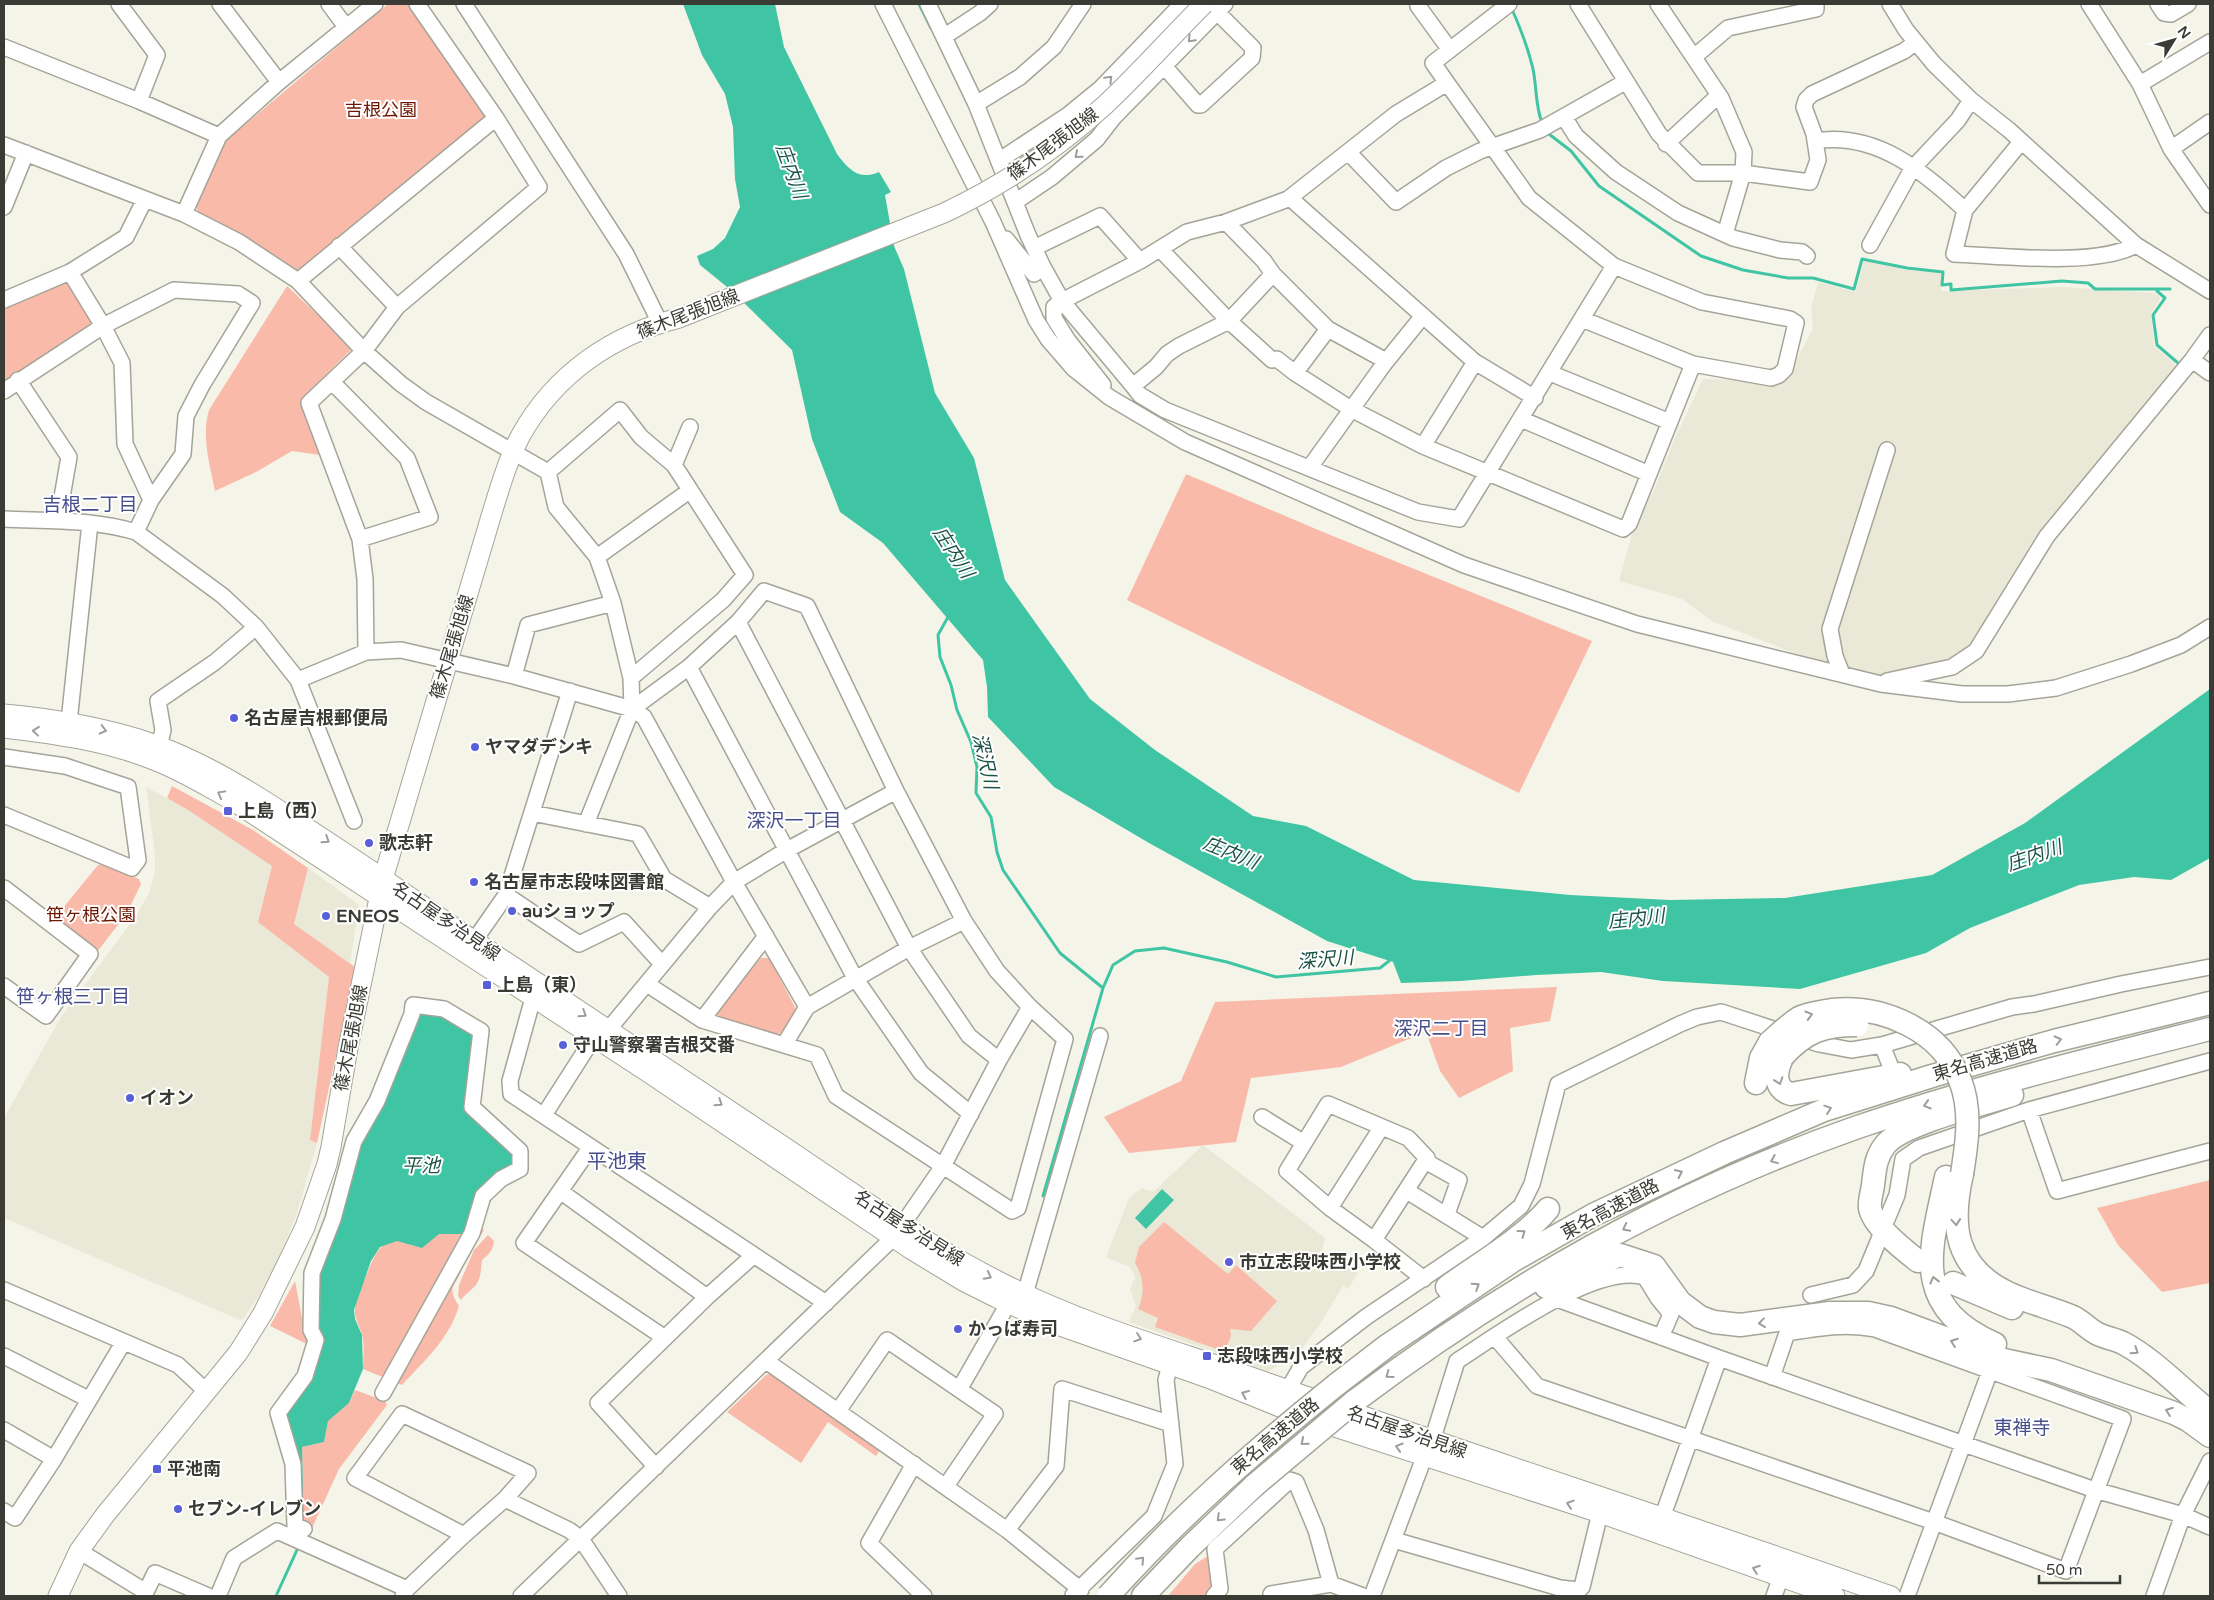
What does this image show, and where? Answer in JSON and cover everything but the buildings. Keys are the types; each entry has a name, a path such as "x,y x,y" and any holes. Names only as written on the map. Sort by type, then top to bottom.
{"highway":[{"name":"東名高速道路","path":"1108,1596 1143,1558 1214,1488 1334,1382 1514,1260 1638,1193 1824,1110 1994,1057 2210,1003"},
{"path":"1994,1057 1957,1061 1811,1092 1791,1094 1786,1093 1778,1082 1776,1073 1776,1049 1787,1026 1801,1018 1822,1012 1844,1009 1870,1011 1892,1016 1931,1039 1946,1055 1960,1078 1966,1098 1967,1143 1933,1239 1931,1261 1935,1288 1951,1316 1971,1332 2051,1370 2174,1413 2188,1420 2210,1436"},
{"name":"東名高速道路","path":"1143,1596 1190,1547 1255,1485 1355,1401 1423,1351 1512,1292 1590,1247 1656,1213 1764,1164 1853,1129 1960,1094 2210,1029"},
{"path":"1918,1261 1878,1224 1870,1210 1869,1201 1874,1168 1881,1152 1894,1136 1942,1118 2210,1029"},
{"path":"1756,1083 1761,1058 1776,1049"},
{"path":"1955,1174 1956,1229 1960,1242 1973,1266 1995,1286 2075,1318 2098,1334"},
{"path":"1334,1382 1362,1352 1533,1224 1548,1210"},
{"path":"1423,1351 1549,1286 1620,1255 1654,1266 1680,1302 1700,1317 1714,1322 1740,1325 1830,1313 1868,1313 1891,1318 2004,1360 2051,1370"},
{"path":"1953,1283 1991,1300 2070,1329 2098,1334 2123,1343 2137,1352 2210,1412"}],"main road":[{"name":"篠木尾張旭線","path":"58,1596 79,1551 105,1515 238,1353 267,1306 305,1227 327,1164 348,1048 383,878 502,478 520,436 538,409 576,368 603,348 660,323 679,318 944,213 982,195 1041,157 1087,121 1215,7"},
{"name":"名古屋多治見線","path":"4,714 69,722 138,739 229,778 383,878 474,940 601,1034 899,1232 962,1281 1008,1304 1050,1322 1216,1381 1278,1407 1346,1432 1428,1448 1662,1518 1891,1596"},
{"name":"名古屋多治見線","path":"4,728 75,737 166,765 230,800 533,998 601,1034"},
{"name":"名古屋多治見線","path":"899,1232 1025,1294 1096,1323 1288,1390 1428,1448 1457,1468 1600,1513 1835,1596"}],"street":[{"path":"119,4 157,55 139,101"},
{"path":"220,4 279,82"},
{"path":"328,4 346,27"},
{"path":"184,214 218,136 279,82 374,4"},
{"path":"366,652 365,579 360,539 309,404 364,351 397,307 539,187 496,118 417,4"},
{"path":"464,4 626,254 660,323"},
{"path":"883,4 993,222 1036,320 1048,339 1074,369 1109,397 1185,442 1464,564 1637,624 1882,684 1962,694 2008,694 2056,688 2131,664 2181,645 2210,627"},
{"path":"928,4 976,104 1043,267 1062,301 1140,395 1165,410 1418,512 1459,519 1535,398 1614,266"},
{"path":"945,36 980,13 990,4"},
{"path":"976,104 1020,77 1054,47 1083,4"},
{"path":"1000,160 1068,115 1101,88 1182,4"},
{"path":"1419,4 1418,6 1450,50"},
{"path":"1578,4 1625,82 1666,144 1698,173 1743,173 1810,182 1818,160 1815,141 1804,107 1806,100 1812,94 1904,51 1916,42"},
{"path":"1658,4 1719,95 1744,152 1743,173 1725,234"},
{"path":"1694,58 1728,28 1816,9 1816,4"},
{"path":"1890,4 1906,30 1934,64 1971,100 2136,245 2210,291"},
{"path":"2089,4 2140,84 2171,149 2210,205"},
{"path":"2158,4 2164,13 2171,14 2188,4"},
{"path":"1507,5 1433,63 1528,198 1614,266 1702,302 1790,319 1796,323 1785,369 1779,375 1771,378 1693,364 1582,319"},
{"path":"1015,202 1052,177 1097,139 1114,117 1164,66 1215,7 1253,48 1252,58 1201,105 1198,105 1164,66"},
{"path":"2140,84 2210,42"},
{"path":"4,47 139,101 218,136"},
{"path":"1348,152 1396,202 1446,168 1491,148 1544,128 1625,82"},
{"path":"1109,397 1103,385 1067,339 1054,318 1054,306 1140,261 1187,232 1226,222 1290,198 1396,114 1447,83"},
{"path":"1666,144 1719,95"},
{"path":"1870,245 1913,168 1958,120 1971,100"},
{"path":"1564,117 1576,136 1616,172 1678,213 1725,234 1780,250 1802,252 1807,256"},
{"path":"298,281 496,118"},
{"path":"2171,149 2210,122"},
{"path":"1815,141 1865,142 1891,153 1938,185 1965,210"},
{"path":"2021,142 1965,210 1954,254 2082,258 2128,249 2136,245"},
{"path":"4,144 184,214 239,242 298,281 364,351 401,384 426,402 548,472 556,507 597,556 613,603 631,678 632,709 586,824"},
{"path":"4,207 26,153"},
{"path":"1290,198 1475,362 1535,398"},
{"path":"4,298 70,272 126,236 145,199"},
{"path":"1034,248 1100,216 1140,261"},
{"path":"993,222 1034,274 1043,267"},
{"path":"1226,222 1264,261 1273,274 1328,329 1386,361"},
{"path":"339,246 397,307"},
{"path":"1160,248 1229,321 1272,360 1276,359 1351,409 1423,446 1623,529 1629,524 1693,364"},
{"path":"70,272 103,326 122,362 125,444 151,500"},
{"path":"1133,386 1156,367 1167,354 1229,321 1273,274"},
{"path":"4,391 18,380 103,326 174,290 238,294 252,303 202,385 186,416 183,454 151,500 136,532"},
{"path":"1310,467 1386,361 1422,316"},
{"path":"1295,373 1328,329"},
{"path":"1882,684 1890,680 1952,667 1976,651 2047,536 2192,360 2210,335"},
{"path":"2192,360 2210,374"},
{"path":"1423,446 1475,362"},
{"path":"1550,373 1670,422"},
{"path":"18,380 70,457 58,520"},
{"path":"332,382 407,458 430,517 360,539"},
{"path":"548,472 620,410 641,437 674,464 689,491 745,576 723,600 631,678"},
{"path":"1521,419 1649,474"},
{"path":"674,464 690,427"},
{"path":"1842,674 1835,656 1830,629 1887,450"},
{"path":"597,556 689,491"},
{"path":"5,522 58,520 119,527 136,532 223,596 256,627 298,680 354,820"},
{"path":"69,722 90,523"},
{"path":"632,709 689,667 738,622 764,591 807,606 896,791 964,921 997,971 1030,1007 1065,1039 1018,1208 1012,1211 836,1096 817,1055 702,1020 647,984"},
{"path":"514,676 528,625 613,603"},
{"path":"738,622 909,948 969,1036 999,1060"},
{"path":"159,747 162,730 158,700 215,662 256,627"},
{"path":"298,680 366,652 401,650 514,676 632,709 644,717 734,882 807,1007"},
{"path":"689,667 855,978 921,1073 970,1114"},
{"path":"474,940 506,895 570,691"},
{"path":"4,757 65,766 128,787 138,860 132,868 4,815"},
{"path":"544,1115 601,1034 647,984 710,907 734,882 787,850 842,822 896,791"},
{"path":"532,813 638,834 664,878 710,907"},
{"path":"4,888 90,954 46,1016 4,986"},
{"path":"506,895 579,944 624,922 662,964"},
{"path":"784,1045 807,1007 909,948 964,921"},
{"path":"702,1020 766,936"},
{"path":"1278,1407 1301,1367 1366,1317 1483,1238 1520,1206 1532,1184 1558,1084 1654,1037 1697,1017 1722,1012 1819,1044 1851,1050 1882,1045 2012,1007 2034,1004 2121,984 2210,968"},
{"path":"533,998 510,1081 511,1094 826,1303"},
{"path":"304,1529 295,1526 293,1464 278,1413 305,1376 316,1340 311,1330 312,1273 333,1219 354,1141 377,1101 412,1014 413,1005 444,1009 481,1031 472,1107 520,1151 520,1169 501,1179 483,1196 472,1233 383,1393"},
{"path":"521,1596 899,1232 944,1166 999,1060 1030,1007"},
{"path":"1025,1294 1100,1036"},
{"path":"1882,1045 1890,1065"},
{"path":"1887,1219 1897,1195 1903,1159 1916,1142 2210,1060"},
{"path":"1374,1240 1427,1158 1408,1138 1328,1104 1288,1171 1330,1208 1424,1279"},
{"path":"2029,1110 2057,1192 2210,1151"},
{"path":"1262,1117 1304,1143"},
{"path":"1330,1208 1381,1128"},
{"path":"590,1148 524,1244 665,1338"},
{"path":"1425,1161 1459,1180 1447,1214"},
{"path":"560,1191 707,1297"},
{"path":"1407,1191 1483,1238"},
{"path":"1811,1295 1853,1285 1866,1271 1880,1237"},
{"path":"656,1466 598,1404 707,1297 753,1256"},
{"path":"1372,1596 1428,1448 1457,1361 1557,1299 1581,1287 1620,1274 1634,1274 1645,1277 1671,1314 1661,1337"},
{"path":"4,1290 123,1343 178,1365 207,1392"},
{"path":"1557,1299 2095,1490 2183,1515 2210,1527"},
{"path":"960,1388 1008,1304"},
{"path":"1495,1337 1537,1386 1934,1522 2066,1572 2123,1418 1875,1329 1856,1326 1839,1325 1787,1333 1772,1376"},
{"path":"838,1411 887,1340 960,1388 995,1414 946,1486"},
{"path":"4,1511 16,1518 54,1460 88,1399 123,1343"},
{"path":"4,1356 88,1399"},
{"path":"1662,1518 1719,1358"},
{"path":"766,1361 1007,1530 1077,1593 1154,1516 1175,1464 1166,1380 1170,1365"},
{"path":"1907,1596 1990,1371"},
{"path":"1007,1530 1056,1466 1062,1389 1171,1424"},
{"path":"218,1596 234,1558 277,1531 405,1593 464,1535 505,1499 528,1473 402,1414 355,1478 464,1535"},
{"path":"4,1430 54,1460"},
{"path":"2154,1596 2183,1515 2210,1460"},
{"path":"914,1464 869,1543 924,1596"},
{"path":"1214,1596 1220,1589 1215,1550 1290,1480 1296,1482 1316,1530 1331,1584"},
{"path":"505,1499 569,1530 581,1539 619,1596"},
{"path":"1394,1540 1558,1592 1579,1590 1582,1587 1600,1513"},
{"path":"79,1551 145,1594 156,1573 208,1596"},
{"path":"1774,1596 1787,1559"},
{"path":"1271,1596 1271,1594 1331,1584 1363,1596"}],"shaded area":[{"path":"1864,260 1907,270 1942,273 1941,291 2062,287 2155,293 2161,298 2151,314 2154,346 2177,366 1971,648 1952,662 1872,677 1827,666 1712,621 1682,599 1619,581 1632,534 1654,490 1674,440 1703,379 1785,381 1813,329 1811,308 1818,282 1856,292"},
{"path":"146,787 188,810 272,866 258,922 329,977 310,1140 317,1143 296,1216 280,1255 260,1294 243,1319 240,1320 4,1218 4,1118 61,1017 136,916 150,891 155,872 155,853"},
{"name":"ENEOS","path":"308,868 358,904 359,908 350,963 294,924"},
{"name":"市立志段味西小学校","path":"1203,1145 1325,1238 1322,1252 1358,1273 1348,1289 1343,1286 1320,1324 1296,1357 1268,1371 1129,1322 1136,1306 1130,1289 1135,1277 1130,1267 1106,1257 1129,1198 1142,1188 1153,1192"}],"green space":[{"name":"吉根公園","path":"388,4 410,4 486,115 485,123 297,272 242,234 199,213 196,207 223,143"},
{"path":"65,276 95,322 94,327 4,384 4,303"},
{"path":"287,286 353,348 302,398 320,455 292,451 256,472 215,491 206,440 209,410"},
{"path":"1186,474 1323,532 1592,641 1519,793 1127,600"},
{"path":"172,786 253,830 308,868 294,924 355,967 317,1143 310,1140 329,977 258,922 272,866 167,798"},
{"name":"笹ヶ根公園","path":"102,864 139,879 141,884 127,913 94,956 54,919 98,865"},
{"path":"761,958 769,958 797,1011 781,1033 777,1034 716,1020 714,1013"},
{"path":"1557,987 1550,1021 1510,1028 1513,1071 1459,1098 1440,1071 1426,1032 1341,1067 1251,1078 1236,1142 1129,1153 1104,1117 1181,1081 1215,1002"},
{"path":"2210,1180 2210,1283 2162,1292 2118,1245 2097,1208"},
{"path":"1164,1222 1228,1274 1236,1265 1277,1301 1251,1331 1230,1329 1231,1335 1225,1352 1155,1327 1158,1318 1138,1309 1142,1297 1142,1280 1135,1263 1139,1247"},
{"path":"480,1227 484,1230 469,1248 453,1287 453,1295 459,1306 455,1318 443,1339 428,1358 402,1385 363,1369 363,1343 355,1313 361,1288 377,1252 382,1246 394,1241 414,1246 439,1234 464,1234"},
{"path":"488,1235 494,1241 492,1250 482,1260 478,1282 461,1300 458,1296 459,1285 474,1250"},
{"path":"295,1281 307,1344 270,1326"},
{"path":"773,1373 881,1448 876,1456 828,1422 801,1463 727,1412 766,1375"},
{"path":"355,1390 385,1401 387,1405 339,1469 313,1526 304,1529 302,1447 324,1442 328,1420 349,1403"},
{"path":"1208,1556 1214,1582 1208,1596 1168,1596 1195,1564"}],"water":[{"name":"庄内川","path":"683,4 775,4 784,47 837,154 855,172 866,175 879,172 891,192 885,195 894,246 904,269 935,393 974,458 1005,580 1090,699 1155,750 1253,816 1306,826 1414,880 1570,895 1670,900 1785,898 1932,875 2025,823 2210,689 2210,858 2171,880 2134,877 2079,885 1970,928 1926,953 1800,989 1663,981 1601,972 1401,983 1393,962 1327,941 1149,843 1054,787 988,717 987,687 983,660 883,543 840,512 812,439 792,350 732,291 700,265 697,256 713,249 725,238 740,207 735,179 733,127 725,94 702,55"},
{"name":"平池","path":"413,1005 481,1031 472,1107 520,1151 520,1169 501,1179 464,1234 439,1234 422,1248 397,1241 380,1247 371,1261 354,1310 355,1319 362,1335 363,1369 349,1403 328,1421 324,1442 302,1447 304,1529 278,1413 316,1340 312,1273 346,1176"},
{"path":"1162,1189 1174,1200 1146,1229 1135,1218"}],"waterway":[{"path":"919,4 931,28"},
{"path":"1511,7 1531,61 1542,123"},
{"path":"1545,131 1571,151 1599,186 1701,256 1743,270 1788,278 1813,278 1854,289 1862,259 1907,268 1943,272 1942,285 1951,284 1951,290 2062,281 2088,283 2095,289 2170,289"},
{"path":"2157,291 2165,298 2153,315 2157,345 2178,363"},
{"name":"深沢川","path":"948,617 938,635 940,657 951,685 957,710 971,742 977,767 976,793 991,817 997,852 1003,870 1060,953 1103,988 1043,1196"},
{"name":"深沢川","path":"1103,988 1113,965 1135,951 1164,948 1227,962 1276,977 1380,968 1389,961"},
{"path":"276,1596 297,1550"}],"place":[{"name":"名古屋吉根郵便局","path":"234,718"},
{"name":"ヤマダデンキ","path":"475,747"},
{"name":"上島（西）","path":"228,811"},
{"name":"歌志軒","path":"369,843"},
{"name":"名古屋市志段味図書館","path":"474,882"},
{"name":"auショップ","path":"512,911"},
{"name":"ENEOS","path":"326,916"},
{"name":"上島（東）","path":"487,985"},
{"name":"守山警察署吉根交番","path":"563,1045"},
{"name":"イオン","path":"130,1098"},
{"name":"市立志段味西小学校","path":"1229,1262"},
{"name":"かっぱ寿司","path":"958,1329"},
{"name":"志段味西小学校","path":"1207,1356"},
{"name":"平池南","path":"157,1469"},
{"name":"セブン-イレブン","path":"178,1509"}],"district":[{"name":"吉根二丁目","path":"90,504"},
{"name":"深沢一丁目","path":"794,820"},
{"name":"笹ヶ根三丁目","path":"73,996"},
{"name":"深沢二丁目","path":"1441,1028"},
{"name":"平池東","path":"617,1161"},
{"name":"東禅寺","path":"2022,1427"}]}
